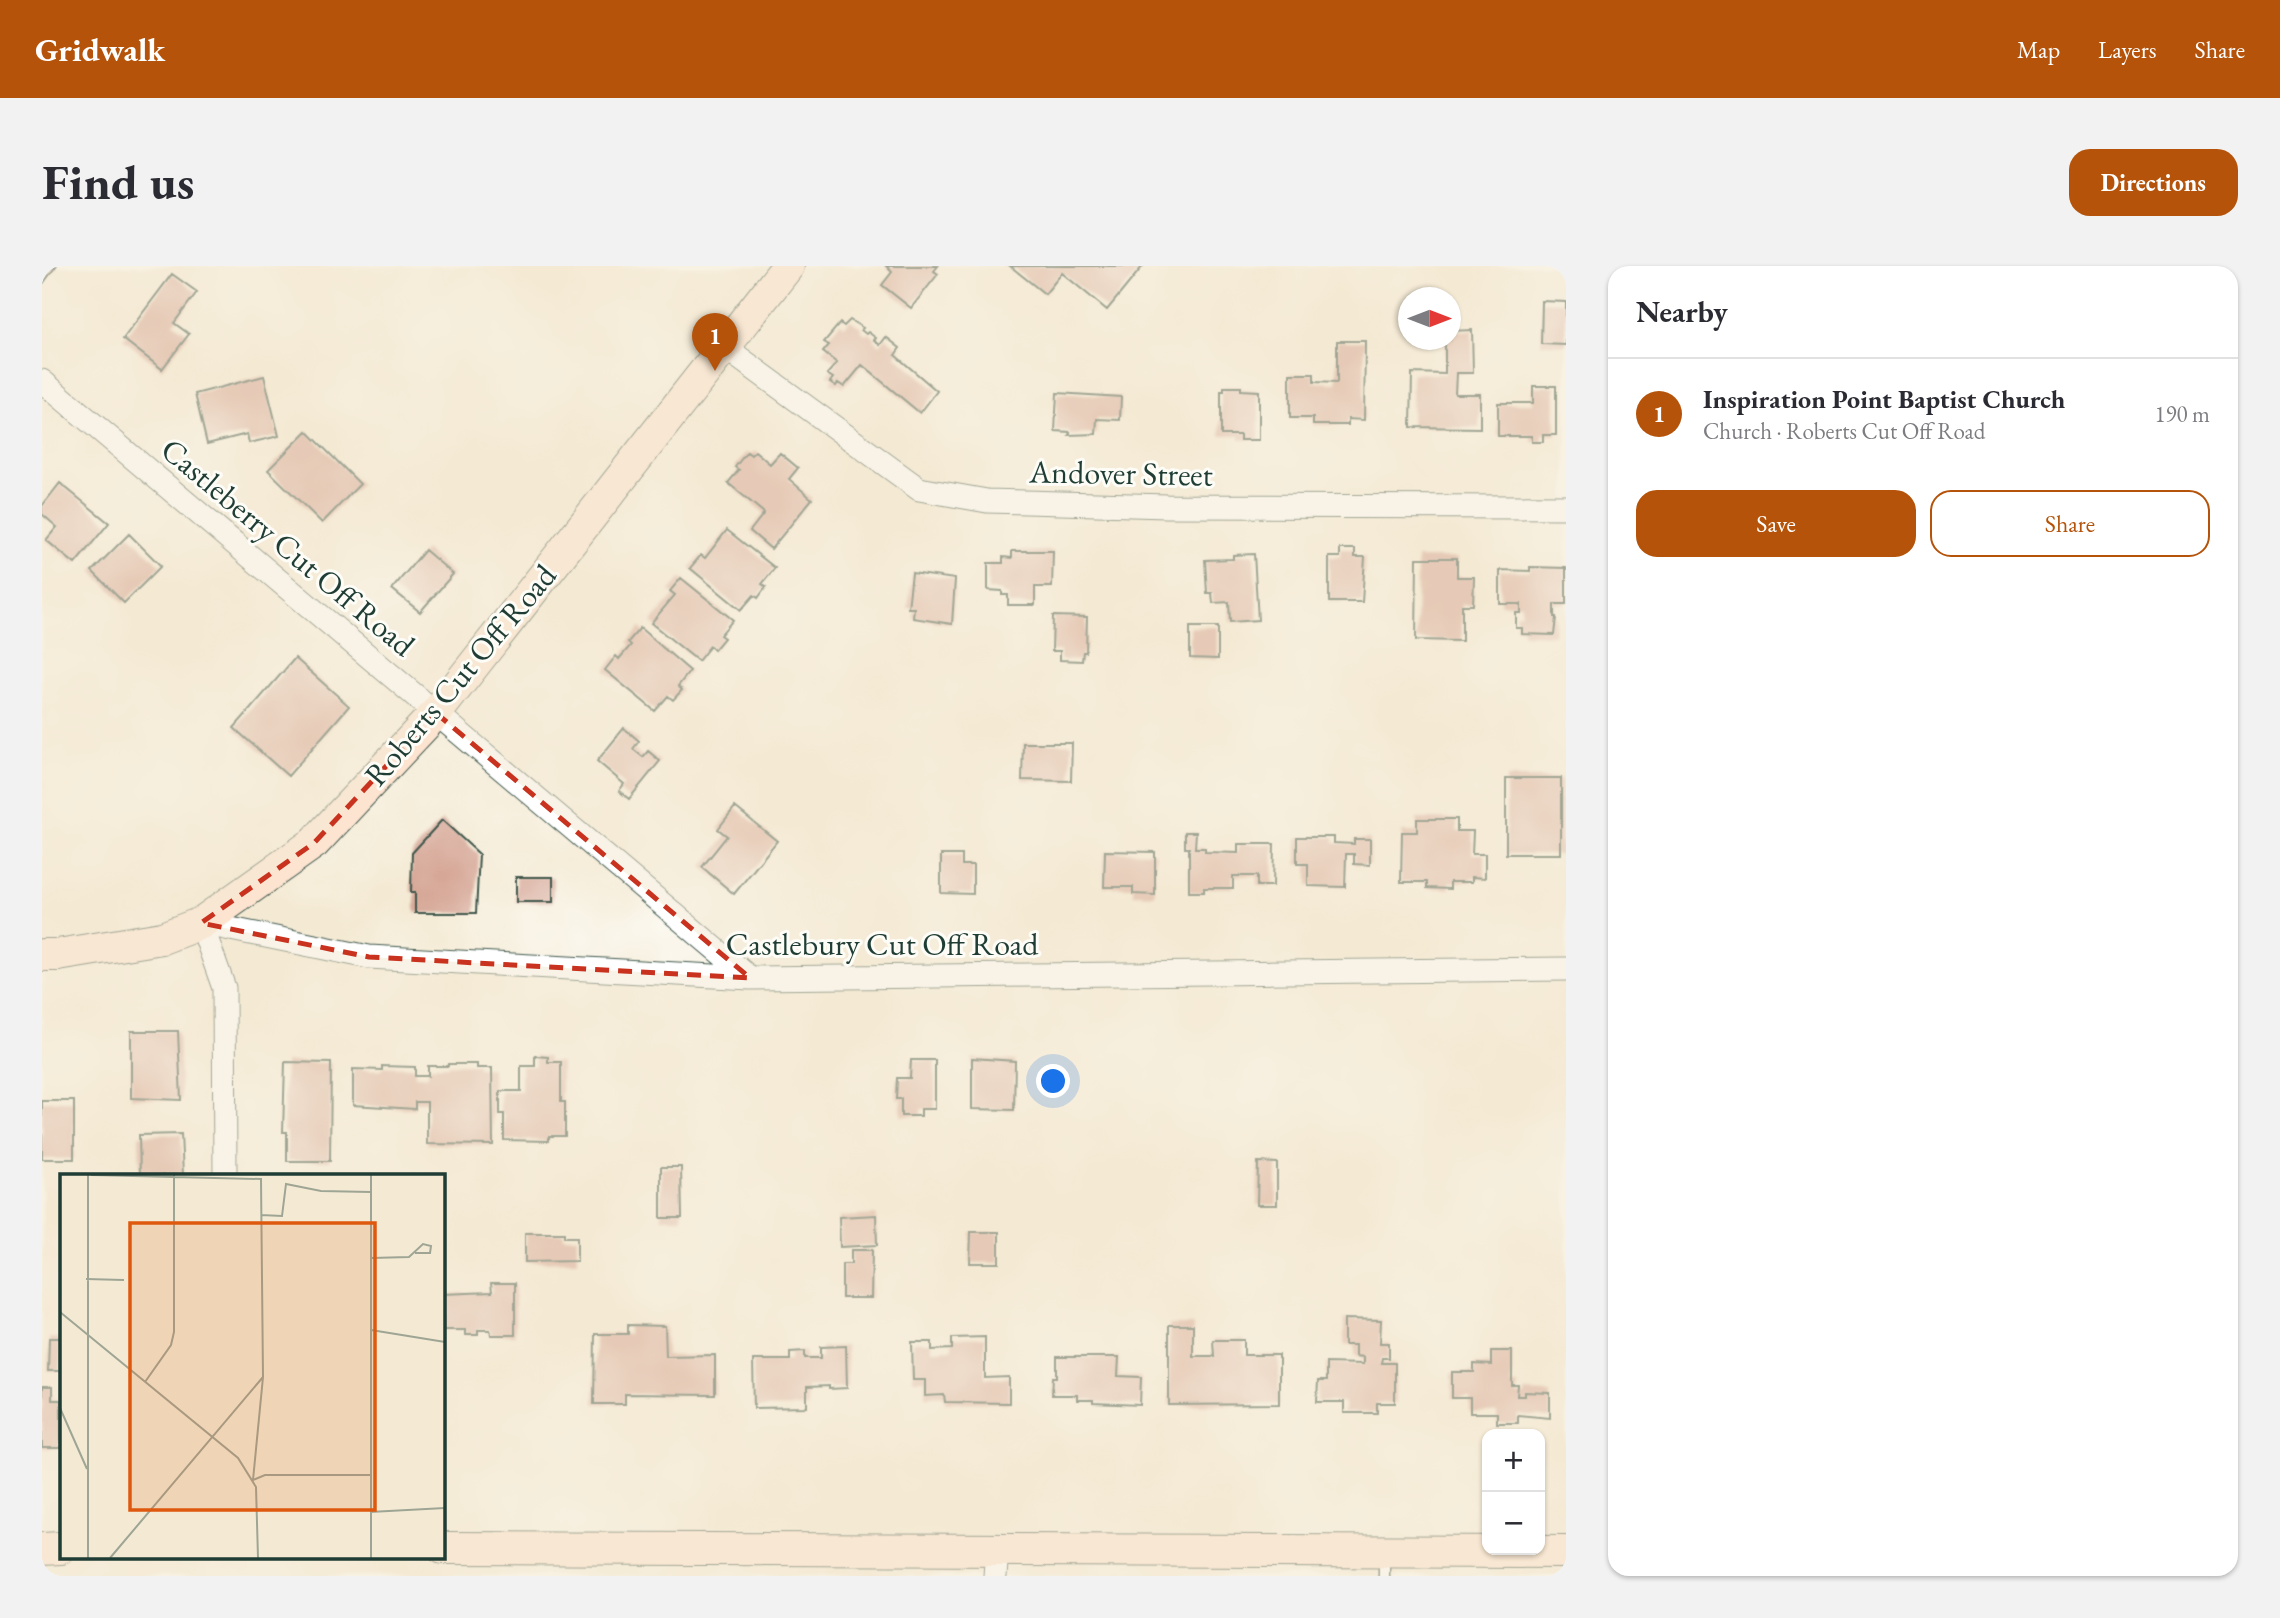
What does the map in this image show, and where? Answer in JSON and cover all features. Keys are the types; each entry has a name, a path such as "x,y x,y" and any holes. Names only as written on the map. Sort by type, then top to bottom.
{"street":[{"name":"Roberts Cut Off Road","path":"42,955 58,955 162,938 201,923 314,843 436,713 788,266"},
{"name":"Andover Street","path":"723,346 919,489 988,501 1153,506 1566,507"},
{"name":"Castleberry Cut Off Road","path":"42,381 750,978"},
{"name":"Castlebury Cut Off Road","path":"201,923 369,957 750,978 1566,969"},
{"path":"201,923 224,988 225,1174"},
{"path":"42,1549 60,1548"},
{"path":"444,1548 996,1563 1384,1564 1566,1552"}],"highlighted area":[{"path":"436,713 750,978 369,957 201,923 314,843"}],"building":[{"path":"42,266 56,266 42,285"},
{"path":"886,266 938,266 934,271 938,274 911,308 882,285 892,272"},
{"path":"1010,266 1143,266 1107,310 1062,273 1045,294"},
{"path":"172,274 197,292 174,323 189,334 162,369 123,339"},
{"path":"1542,301 1566,302 1566,345 1541,344"},
{"path":"850,320 863,328 861,330 866,334 868,332 876,338 874,340 880,345 886,337 900,348 895,355 937,391 920,413 862,365 844,387 830,382 833,378 827,374 837,363 823,352 829,345 824,342 840,323 844,326"},
{"path":"1461,330 1472,330 1473,373 1456,373 1455,394 1480,394 1480,428 1411,427 1412,373 1445,374 1445,350 1461,350"},
{"path":"1337,341 1365,341 1364,420 1348,419 1348,425 1313,425 1313,418 1290,418 1290,374 1314,374 1314,382 1337,383"},
{"path":"264,376 279,436 249,443 247,434 207,444 195,394"},
{"path":"1533,386 1556,386 1556,435 1543,435 1543,442 1532,442 1532,436 1498,436 1498,403 1533,403"},
{"path":"1224,387 1259,391 1259,440 1240,440 1240,435 1221,435 1221,391 1224,391"},
{"path":"1057,393 1121,397 1120,420 1097,419 1096,434 1069,435 1070,432 1055,431"},
{"path":"307,431 360,484 322,523 268,470"},
{"path":"755,451 770,464 780,453 798,468 789,479 812,499 771,549 750,531 764,513 728,483 739,470 735,467 747,452 751,455"},
{"path":"60,483 109,523 75,564 46,540 57,527 42,514 42,506"},
{"path":"727,530 775,568 762,584 766,587 758,598 754,595 741,610 690,568 701,555 705,558"},
{"path":"129,534 161,566 124,603 92,571"},
{"path":"1340,549 1355,549 1355,557 1365,557 1362,602 1329,602 1329,557 1340,557"},
{"path":"425,550 453,574 420,612 392,589"},
{"path":"1012,551 1053,551 1052,587 1035,587 1035,605 1008,605 1008,595 1002,595 1002,591 988,590 988,563 1003,563 1003,557 1012,558"},
{"path":"1254,554 1258,620 1230,622 1229,602 1213,603 1212,593 1207,593 1205,560 1233,559 1233,555"},
{"path":"1417,558 1457,558 1457,577 1474,577 1473,605 1462,605 1462,641 1416,640"},
{"path":"1530,567 1566,568 1566,604 1554,604 1554,635 1522,634 1522,628 1516,628 1516,613 1521,613 1521,604 1500,604 1500,570 1530,571"},
{"path":"912,573 955,579 952,624 913,618 914,608 908,608"},
{"path":"681,578 733,620 720,635 724,638 714,650 710,646 698,661 651,623 675,595 670,591"},
{"path":"1053,616 1087,617 1086,652 1083,652 1082,661 1060,660 1060,651 1052,651"},
{"path":"1190,627 1218,627 1218,659 1190,658"},
{"path":"640,628 690,671 678,686 682,690 673,700 668,696 655,711 605,670 616,656 619,659 631,645 628,642"},
{"path":"295,658 349,706 288,776 234,728"},
{"path":"624,728 639,741 633,749 643,757 648,751 660,761 629,799 619,791 624,784 597,761"},
{"path":"1023,743 1072,743 1071,781 1022,780"},
{"path":"1506,778 1561,778 1561,854 1506,854"},
{"path":"735,807 777,841 734,894 702,867 727,836 718,829"},
{"path":"1417,819 1457,819 1457,831 1473,831 1472,854 1485,854 1485,878 1472,877 1472,882 1450,882 1450,889 1427,888 1427,882 1401,882 1402,832 1417,832"},
{"path":"442,820 479,854 476,913 415,913 415,892 411,892 412,853"},
{"path":"1185,832 1196,832 1195,848 1205,848 1205,852 1238,853 1238,844 1274,844 1273,886 1257,886 1257,876 1233,876 1233,888 1204,888 1204,892 1189,892 1189,848 1185,848"},
{"path":"1297,837 1334,837 1334,843 1354,844 1354,839 1370,839 1370,865 1354,864 1354,854 1346,854 1345,887 1308,886 1308,864 1297,864"},
{"path":"1105,851 1155,852 1155,895 1133,894 1133,887 1104,887"},
{"path":"941,855 962,855 962,865 973,865 973,894 941,893"},
{"path":"516,877 553,877 553,902 516,902"},
{"path":"131,1031 178,1031 181,1100 131,1098"},
{"path":"535,1056 548,1057 548,1062 561,1062 561,1102 565,1102 565,1136 549,1136 549,1141 504,1140 504,1114 500,1114 500,1091 521,1091 521,1066 535,1066"},
{"path":"972,1058 1015,1061 1014,1110 972,1109"},
{"path":"911,1060 935,1060 935,1109 921,1109 921,1116 901,1116 901,1099 896,1099 897,1078 910,1078"},
{"path":"285,1062 331,1063 330,1161 287,1161 287,1132 283,1132"},
{"path":"477,1064 477,1068 492,1068 493,1145 427,1144 427,1102 415,1102 415,1109 353,1105 353,1069 415,1067 415,1076 428,1076 428,1066"},
{"path":"42,1101 74,1101 74,1159 42,1159"},
{"path":"181,1134 183,1174 140,1174 139,1135"},
{"path":"1258,1162 1277,1163 1277,1205 1257,1205"},
{"path":"661,1167 681,1167 682,1218 661,1218"},
{"path":"876,1215 877,1245 840,1247 839,1217"},
{"path":"971,1232 999,1232 999,1263 970,1263"},
{"path":"525,1233 564,1233 564,1237 577,1237 577,1261 525,1262"},
{"path":"851,1250 872,1250 871,1298 842,1298 842,1264 851,1264"},
{"path":"491,1283 515,1283 515,1335 491,1335 490,1330 478,1330 478,1335 465,1335 465,1330 444,1330 444,1294 492,1292"},
{"path":"1344,1319 1381,1320 1380,1343 1389,1343 1389,1358 1382,1358 1381,1363 1395,1363 1395,1403 1377,1403 1377,1413 1344,1413 1344,1402 1317,1402 1318,1381 1326,1381 1326,1363 1363,1364 1363,1357 1355,1356 1355,1345 1344,1345"},
{"path":"628,1325 665,1326 666,1356 715,1355 715,1395 625,1394 625,1404 594,1404 595,1334 628,1334"},
{"path":"1169,1325 1193,1325 1193,1356 1214,1356 1213,1340 1244,1340 1244,1355 1279,1355 1279,1404 1169,1405"},
{"path":"985,1337 985,1378 1009,1377 1009,1403 945,1402 944,1395 925,1396 925,1380 913,1380 912,1342 932,1342 932,1350 952,1349 952,1338"},
{"path":"49,1338 60,1338 60,1371 48,1371"},
{"path":"846,1346 847,1388 807,1387 807,1407 754,1408 753,1360 790,1360 790,1352 805,1351 805,1358 821,1358 821,1347"},
{"path":"1491,1351 1512,1351 1512,1385 1518,1385 1517,1396 1525,1396 1525,1392 1550,1393 1550,1418 1518,1415 1518,1423 1497,1423 1497,1413 1470,1413 1470,1398 1452,1398 1452,1372 1474,1372 1474,1364 1491,1365"},
{"path":"1057,1357 1119,1357 1118,1376 1141,1377 1140,1405 1093,1403 1093,1400 1077,1400 1077,1395 1052,1395 1053,1377 1057,1377"},
{"path":"42,1387 52,1387 52,1400 60,1400 60,1448 42,1448"}],"place":[{"name":"Inspiration Point Baptist Church","path":"715,371"}]}
